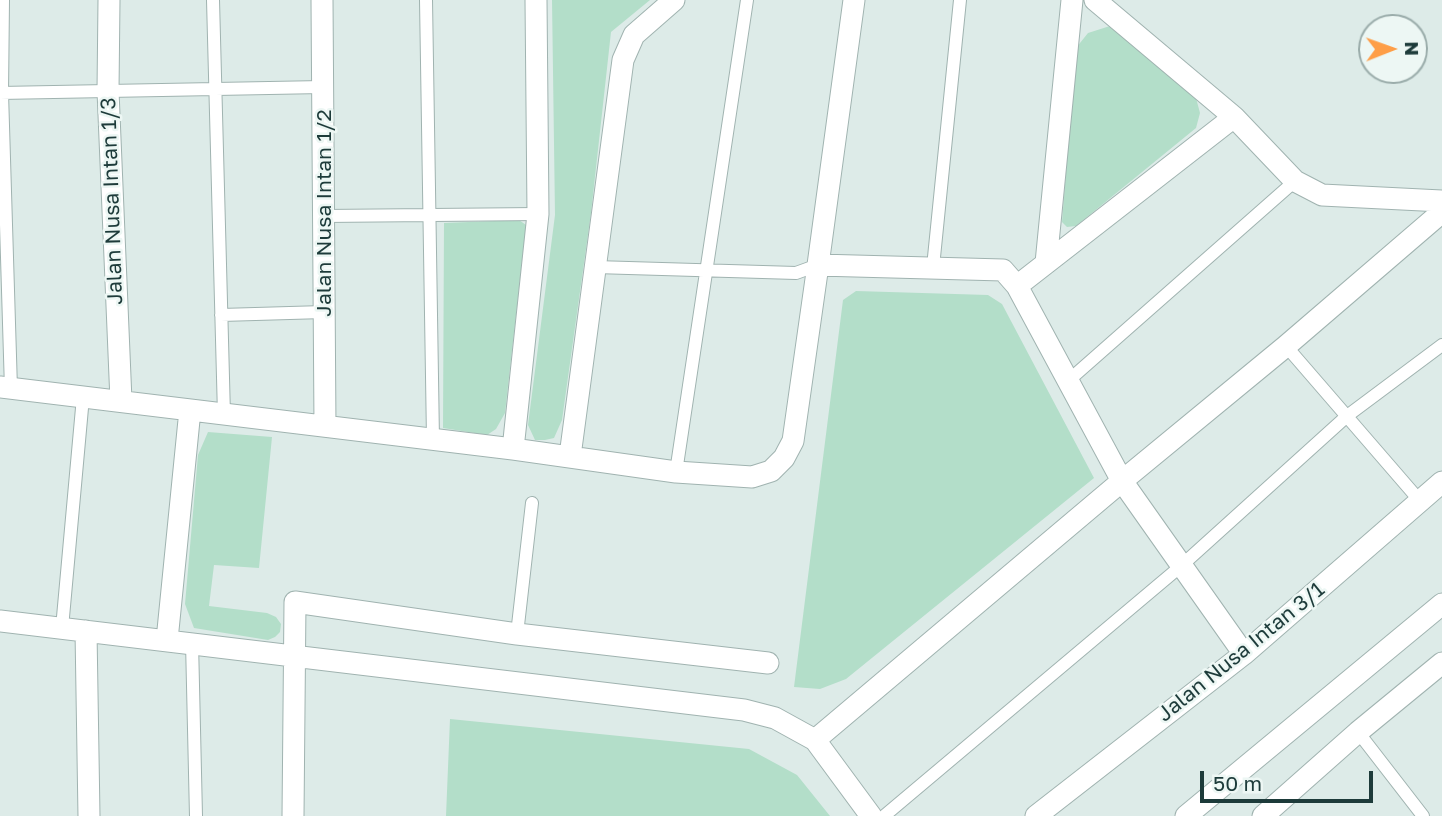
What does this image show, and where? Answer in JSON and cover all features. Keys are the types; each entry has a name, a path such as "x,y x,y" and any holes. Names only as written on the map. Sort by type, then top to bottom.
{"street":[{"name":"Jalan Nusa Intan 1/3","path":"109,0 108,91 121,401"},
{"name":"Jalan Nusa Intan 1/2","path":"322,0 325,426"},
{"path":"513,449 538,214 536,0"},
{"path":"570,456 623,60 634,35 674,0"},
{"path":"6,388 570,456 676,472 752,477 771,471 784,458 793,441 854,0"},
{"path":"1046,263 1072,0"},
{"path":"1095,0 1234,117 1295,181 1322,195 1442,201"},
{"path":"1017,286 1234,117"},
{"path":"815,740 1442,212"},
{"path":"818,265 1003,270 1017,286 1122,481 1244,654"},
{"path":"167,640 190,410"},
{"name":"Jalan Nusa Intan 3/1","path":"1036,816 1244,654 1442,482"},
{"path":"293,816 295,602 517,634 768,663"},
{"path":"1185,816 1442,604"},
{"path":"0,621 744,710 775,718 815,740 871,816"},
{"path":"86,631 89,816"},
{"path":"1263,816 1358,732 1442,663"}],"lane":[{"path":"3,0 1,93 6,388"},
{"path":"213,0 224,415"},
{"path":"426,0 433,439"},
{"path":"676,472 747,0"},
{"path":"933,267 960,0"},
{"path":"1,93 323,87"},
{"path":"1068,380 1295,181"},
{"path":"324,216 538,214"},
{"path":"596,267 796,273 818,265"},
{"path":"221,315 324,312"},
{"path":"884,816 1181,566 1347,416 1442,345"},
{"path":"1286,346 1420,501"},
{"path":"62,628 83,397"},
{"path":"517,634 532,503"},
{"path":"192,642 196,816"},
{"path":"1358,732 1423,816"}],"green space":[{"path":"552,0 650,0 611,32 591,213 562,420 554,438 535,440 528,425 555,215"},
{"path":"1110,26 1196,98 1200,113 1196,128 1076,226 1067,227 1062,222 1076,48 1088,33"},
{"path":"519,220 526,225 505,413 496,429 487,435 443,428 444,223"},
{"path":"856,291 988,295 1002,304 1094,478 846,679 820,689 794,687 843,300"},
{"path":"208,432 272,437 259,568 214,565 209,606 267,613 276,617 281,624 280,632 268,640 194,628 185,604 198,455"},
{"path":"450,719 749,749 797,775 830,816 446,816"}]}
